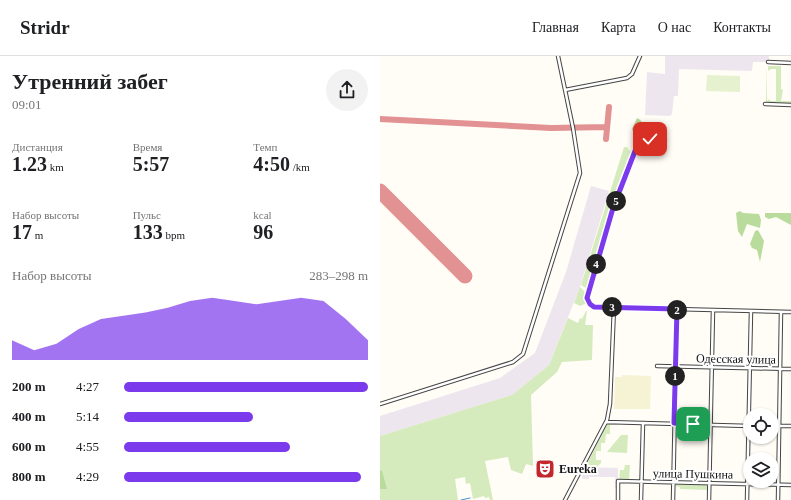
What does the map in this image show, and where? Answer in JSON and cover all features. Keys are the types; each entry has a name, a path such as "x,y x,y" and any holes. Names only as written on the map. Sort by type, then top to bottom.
{"street":[{"path":"380,404 513,362 524,354 580,173 580,166 558,56"},
{"path":"565,90 627,78 633,72 640,56"},
{"path":"768,62 791,63"},
{"path":"765,104 791,105"},
{"path":"665,140 644,139 637,146 613,208 588,295 588,301 592,306 614,308 791,312"},
{"path":"565,500 606,422 610,404 614,308"},
{"path":"673,500 677,309"},
{"path":"709,500 714,310"},
{"path":"749,408 751,311"},
{"path":"779,485 781,312"},
{"name":"Одесская улица","path":"657,366 791,369"},
{"path":"606,422 743,426"},
{"path":"641,500 643,423"},
{"path":"780,426 791,426"},
{"name":"улица Пушкина","path":"618,500 618,481 743,484"},
{"name":"улица Пушкина","path":"779,485 791,485"},
{"path":"747,488 747,500"},
{"path":"778,500 779,488"}],"shaded area":[{"path":"665,56 769,56 769,62 753,62 752,71 679,69 678,96 674,96 672,114 670,116 645,115 647,72 665,74"},
{"path":"591,186 609,191 580,287 549,365 512,395 380,436 380,416 500,378 535,353 566,272"},
{"path":"622,375 651,376 650,409 614,409 615,377 622,377"},
{"path":"585,467 618,468 618,488 615,488 615,477 589,477 589,479 582,479 582,471"}],"green space":[{"path":"766,63 767,101 770,99 770,101 776,101 776,69 771,69 768,71 768,66 781,66 781,89 783,90 781,101 791,101 791,104 766,103"},
{"path":"707,75 740,76 740,92 706,91"},
{"path":"637,118 642,122 643,126 637,135 634,134 632,129"},
{"path":"624,147 627,147 632,154 612,205 589,286 586,288 581,285"},
{"path":"740,211 743,213 759,214 761,220 760,228 747,224 742,237 738,231 736,213"},
{"path":"765,213 791,213 791,225 776,217 769,219 765,217"},
{"path":"758,230 764,241 760,262 757,250 752,248 750,244 755,231"},
{"path":"580,287 585,292 587,303 580,306 574,303"},
{"path":"586,311 585,325 593,325 592,360 562,362 557,372 531,395 533,466 526,464 522,474 511,470 508,457 485,461 493,500 490,500 489,497 485,498 484,496 473,499 470,483 466,484 465,477 455,479 458,500 380,500 380,436 512,395 549,365 568,318 578,323"},
{"path":"608,423 617,425 610,425 610,434 606,434 605,443 601,443 601,451 596,451 596,460 601,460 601,463 597,467 586,466"},
{"path":"621,435 628,435 627,453 607,452"},
{"path":"625,465 630,465 629,481 619,481 620,470 624,470"},
{"path":"380,470 382,471 387,489 380,489"},
{"path":"675,485 707,485 707,490 680,489 680,487"}],"waterway":[{"path":"461,500 470,498"}],"taxiway":[{"path":"606,139 609,107"},
{"path":"380,119 551,128 607,127"}],"runway":[{"path":"380,191 465,276"}],"place":[{"name":"Eureka","path":"545,469"}],"route":[{"path":"650,139 643,140 637,146 613,208 588,290 587,298 590,304 594,307 677,309 674,423 693,424"}]}
